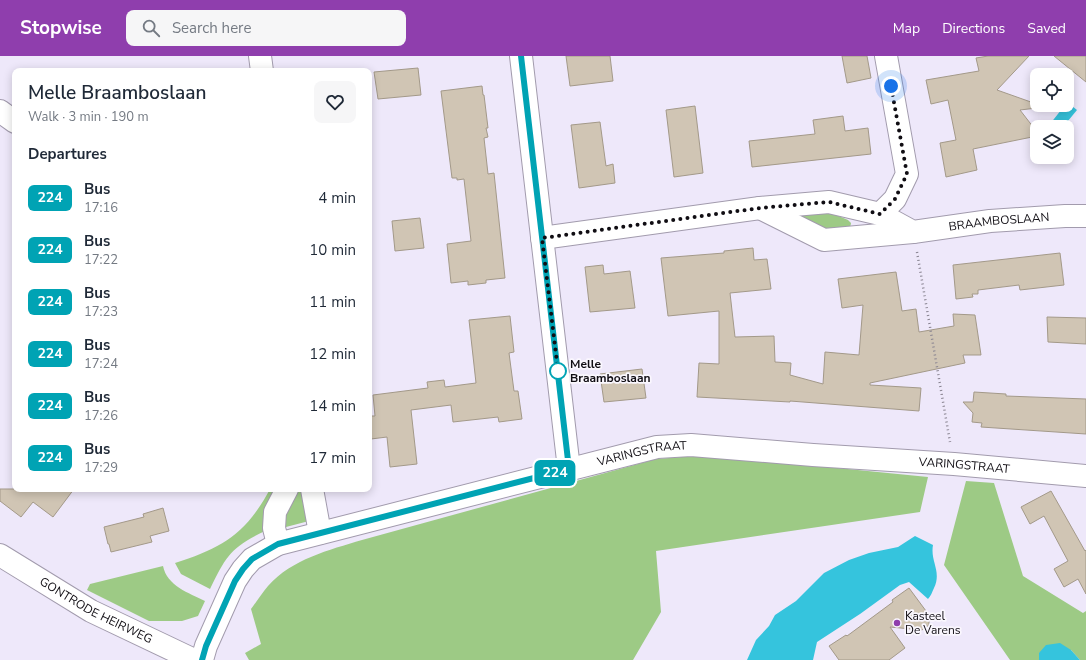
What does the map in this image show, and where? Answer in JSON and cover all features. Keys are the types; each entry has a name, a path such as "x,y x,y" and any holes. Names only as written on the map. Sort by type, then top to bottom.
{"street":[{"path":"260,56 262,68"},
{"path":"521,56 569,469"},
{"path":"880,214 895,199 907,174 886,56"},
{"path":"0,111 12,120"},
{"path":"542,238 760,208 829,202 880,214 913,232"},
{"name":"BRAAMBOSLAAN","path":"760,208 824,240 913,232 990,221 1086,216"},
{"name":"VARINGSTRAAT","path":"202,660 206,646 235,581 252,559 278,544 657,447 691,445 954,464 1086,476"},
{"path":"278,544 274,528 275,512 285,492"},
{"path":"313,492 320,533"},
{"name":"GONTRODE HEIRWEG","path":"0,555 91,611 194,660"}],"path":[{"path":"913,232 954,464"}],"green space":[{"path":"827,211 848,220 851,223 850,228 830,232 801,217 802,215"},
{"path":"707,455 928,477 920,512 656,551 661,612 633,660 249,660 245,653 261,644 251,609 266,589 278,577 300,562 324,552 362,540 656,459"},
{"path":"966,481 994,483 1023,576 1083,613 1086,611 1086,660 1080,660 1071,650 1039,653 1039,660 1010,660 944,565"},
{"path":"268,492 279,492 265,531 244,542 225,560 210,589 181,574 175,563 219,545 231,537 252,517"},
{"path":"292,492 307,492 309,521 286,527 283,521"},
{"path":"163,566 165,573 174,584 186,592 205,601 198,616 182,621 149,621 87,590 90,584"}],"water":[{"path":"1074,108 1077,110 1069,120 1053,120 1059,112 1074,112"},
{"path":"915,536 933,545 933,556 937,576 934,588 928,599 909,582 900,585 860,614 817,642 813,660 747,660 756,640 769,626 775,615 796,601 824,573 849,560 869,553 898,547"},
{"path":"1060,643 1071,650 1080,660 1039,660 1039,653 1046,645"}],"building":[{"path":"566,56 610,56 613,81 570,86"},
{"path":"842,56 867,56 871,78 847,83"},
{"path":"988,56 1029,56 997,90 1030,102 1030,109 1020,110 1030,123 1030,137 973,149 977,170 946,177 940,143 956,140 948,100 931,104 926,80 979,71 976,58"},
{"path":"1054,56 1086,56 1086,82 1074,72 1074,68 1069,68"},
{"path":"418,68 421,95 378,99 374,72"},
{"path":"482,86 488,128 486,128 488,137 484,138 488,174 494,173 505,278 486,280 486,283 468,285 468,281 451,283 447,244 471,241 464,179 457,180 457,178 452,178 441,91"},
{"path":"695,106 703,173 674,177 666,110"},
{"path":"843,116 845,131 868,128 871,154 752,167 749,141 815,134 813,120"},
{"path":"600,122 606,166 613,164 615,183 579,188 571,125"},
{"path":"420,218 424,248 395,251 392,221"},
{"path":"753,248 754,260 767,259 771,289 730,293 735,337 774,336 775,362 791,363 790,375 823,384 825,352 859,355 863,305 842,308 838,279 896,272 902,311 916,309 919,332 954,326 953,314 975,315 981,355 963,355 965,363 870,383 870,385 921,388 919,411 790,401 697,397 699,363 719,364 719,311 668,316 661,258 724,253 724,251"},
{"path":"1060,253 1064,285 1020,290 1019,285 978,290 978,294 972,294 973,297 956,299 953,265"},
{"path":"603,265 604,274 630,271 635,308 590,312 585,267"},
{"path":"510,316 514,352 509,353 514,391 518,391 522,419 499,422 498,417 453,422 451,405 411,410 417,464 390,467 387,437 372,439 372,416 375,416 373,395 428,388 427,382 444,380 445,387 476,383 469,320"},
{"path":"1047,317 1086,318 1086,344 1048,342"},
{"path":"642,369 646,398 604,402 600,374"},
{"path":"974,392 1006,394 1006,396 1086,399 1086,434 981,427 982,423 972,422 973,413 963,402 973,402"},
{"path":"0,489 12,489 12,492 72,492 53,517 33,502 21,517 0,501"},
{"path":"1051,491 1085,551 1086,550 1086,594 1078,579 1064,587 1054,569 1068,561 1044,516 1030,524 1021,507"},
{"path":"163,508 169,531 150,536 152,542 111,552 104,527 144,517 143,514"},
{"name":"Kasteel De Varens","path":"909,588 929,615 929,625 922,630 890,627 905,648 889,660 839,660 829,646 846,635 847,636 893,602 892,600"}],"bus line":[{"name":"224","path":"202,660 206,646 235,581 252,559 278,544 569,469 521,56"}],"place":[{"name":"Melle Braamboslaan","path":"558,371"},
{"name":"Kasteel De Varens","path":"897,623"}],"route":[{"path":"558,371 542,238 760,208 829,202 880,214 895,199 907,174 891,86"}]}
